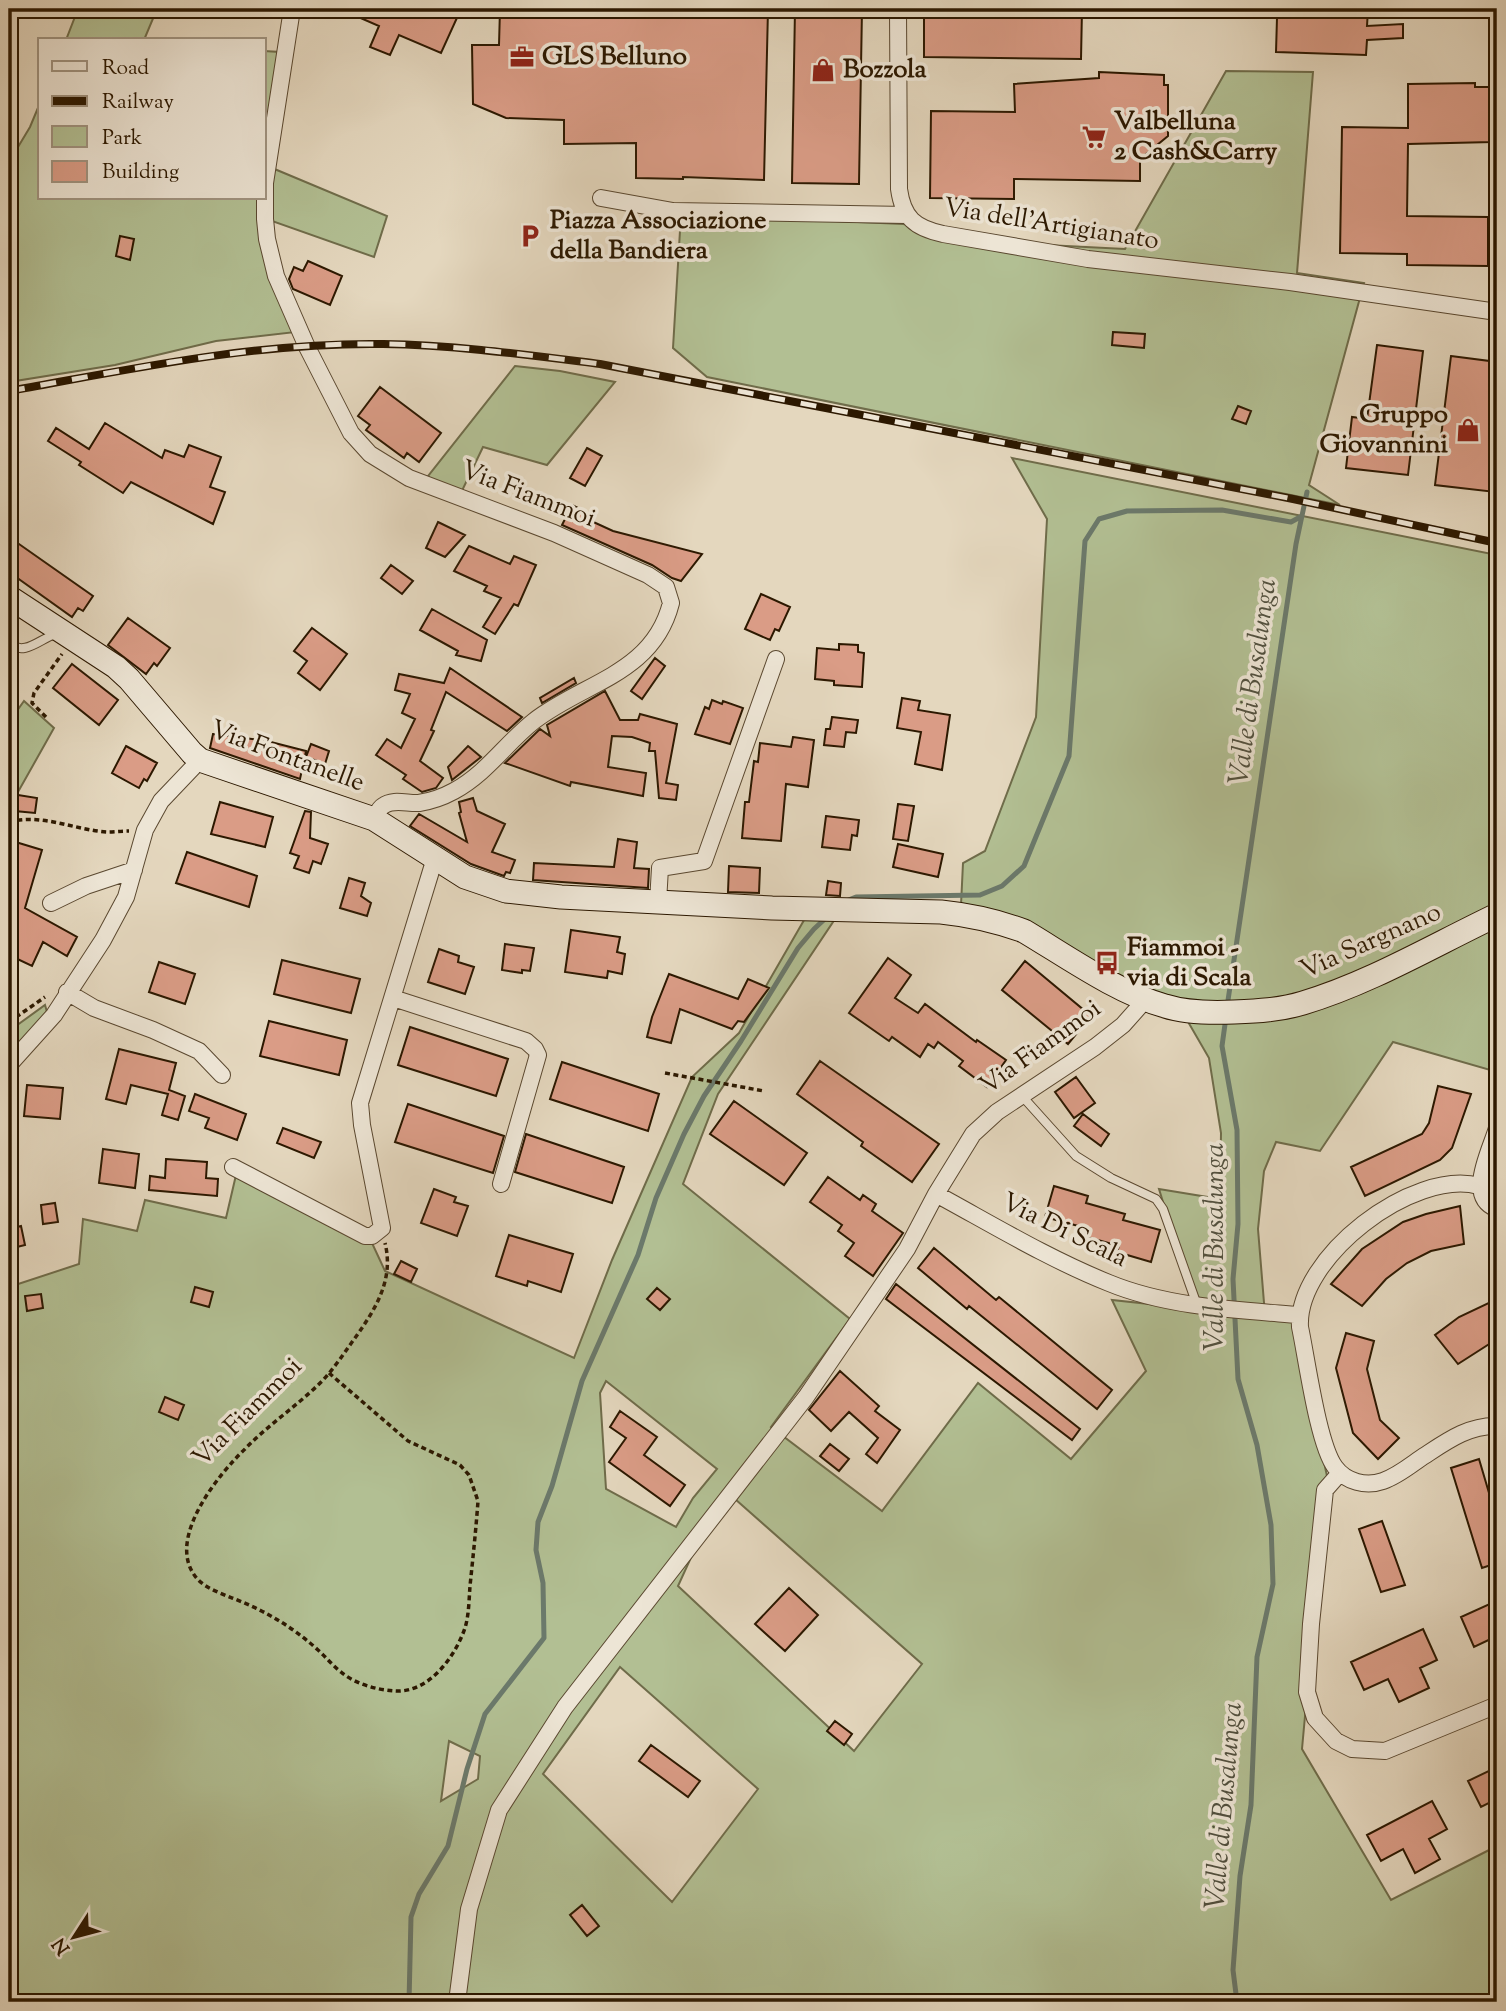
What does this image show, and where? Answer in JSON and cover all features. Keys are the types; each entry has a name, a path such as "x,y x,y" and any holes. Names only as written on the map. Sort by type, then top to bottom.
{"street":[{"name":"Via Fiammoi","path":"266,177 292,9"},
{"path":"898,9 900,189 902,206 907,215"},
{"name":"Via dell'Artigianato","path":"601,198 673,211 907,215 922,228 943,234 1088,259 1290,282 1497,312"},
{"name":"Via Fiammoi","path":"265,200 267,239 276,276 307,347 351,433 370,454 409,478 554,533 648,575 666,587 671,603 646,649 621,672 537,719 518,734 499,757 454,791 432,801 383,805 374,819 465,877 506,891 658,902 942,912 1005,924 1024,931 1142,998 1139,1007 1123,1025 1095,1047 997,1112 973,1135 906,1249 806,1397 565,1707 499,1810 469,1909 457,2002"},
{"path":"9,1065 54,1015 115,918 126,897 145,831 192,752 129,679 101,655 14,605"},
{"path":"658,902 660,868 704,861 776,659"},
{"name":"Via Fontanelle","path":"192,752 374,819"},
{"path":"233,1167 365,1236 372,1236 382,1228 360,1103 435,858"},
{"path":"51,903 86,886 134,870"},
{"name":"Via Sargnano","path":"1142,998 1175,1009 1214,1013 1268,1010 1300,1004 1333,993 1497,915"},
{"path":"67,992 94,1009 153,1030 199,1051 222,1075"},
{"path":"393,998 526,1041 535,1049 538,1055 501,1184"},
{"path":"1497,1128 1479,1186 1483,1200 1497,1209"},
{"path":"1479,1186 1469,1183 1437,1185 1400,1199 1382,1210 1340,1246 1320,1270 1306,1294 1299,1315 1324,1440 1333,1465 1340,1473 1357,1482 1382,1482 1468,1430 1497,1426"},
{"name":"Via Di Scala","path":"936,1194 1035,1248 1110,1284 1177,1302 1299,1315"},
{"path":"1340,1473 1325,1490 1311,1624 1307,1692 1315,1718 1336,1741 1352,1749 1385,1751 1497,1704"}],"lane":[{"path":"9,644 17,649 25,649 53,634 69,636"},
{"path":"1022,1096 1076,1156 1111,1178 1156,1199 1163,1209 1197,1305"}],"path":[{"path":"46,718 32,703 34,692 61,654 69,636"},
{"path":"9,822 18,819 74,825 105,832 145,831"},
{"path":"9,1022 46,997 67,992"},
{"path":"665,1073 764,1091"},
{"name":"Via Fiammoi","path":"329,1373 408,1441 460,1465 469,1475 476,1490 478,1501 466,1626 450,1659 417,1687 400,1691 381,1690 343,1675 316,1648 263,1610 207,1587 193,1575 186,1549 195,1515 209,1491 246,1447 329,1373 370,1317 386,1279 388,1256 382,1228"}],"green space":[{"path":"78,9 157,9 145,38 67,38"},
{"path":"266,51 280,52 266,157"},
{"path":"1226,71 1313,72 1297,273 1364,283 1309,485 1340,505 707,377 673,348 681,214 903,224 1027,244 1125,249"},
{"path":"38,108 38,200 266,200 266,165 387,216 374,257 261,217 296,332 216,341 115,365 9,382 9,162"},
{"path":"515,366 560,371 615,382 547,465 483,447 459,497 425,480"},
{"path":"1012,458 1497,555 1497,1072 1393,1042 1320,1151 1276,1142 1264,1171 1258,1229 1265,1315 1293,1319 1327,1476 1302,1749 1391,1900 1497,1846 1497,2002 9,2002 9,1287 79,1264 83,1219 137,1231 145,1200 226,1218 236,1175 372,1243 385,1271 574,1358 612,1260 692,1077 739,1033 807,915 839,913 718,1094 683,1184 850,1319 771,1427 882,1511 978,1383 1071,1459 1146,1371 1112,1300 1196,1309 1159,1189 1220,1199 1221,1133 1209,1058 1187,1020 961,905 963,863 985,851 1036,717 1047,519","holes":["606,1381 717,1469 693,1498 676,1527 606,1489 600,1393","735,1499 922,1664 854,1751 678,1586 704,1529","620,1667 758,1789 672,1902 543,1774","449,1741 480,1756 478,1779 441,1801"]},
{"path":"24,701 54,728 9,808 9,722"},
{"path":"45,1005 51,1026 9,1068 9,1031"}],"building":[{"path":"340,9 461,9 441,53 399,35 390,55 370,47 379,26"},
{"path":"500,9 768,9 764,180 636,178 636,143 564,144 564,120 506,118 473,104 472,45 499,45"},
{"path":"795,9 862,9 859,184 792,183"},
{"path":"924,9 1082,9 1081,59 924,57"},
{"path":"1295,9 1368,9 1367,26 1403,24 1403,38 1367,40 1366,55 1276,52 1277,18 1295,18"},
{"path":"1099,72 1164,75 1164,85 1168,85 1168,136 1140,159 1140,181 1014,179 1014,199 930,198 931,111 1015,112 1014,84 1099,78"},
{"path":"1475,83 1475,87 1497,87 1497,117 1492,117 1492,142 1408,144 1407,216 1488,217 1488,266 1407,265 1407,254 1340,253 1342,127 1408,128 1408,84"},
{"path":"120,236 134,239 130,260 116,256"},
{"path":"308,261 342,276 330,305 293,289 289,279 294,267 303,271"},
{"path":"1113,332 1145,334 1144,348 1112,345"},
{"path":"1377,345 1423,351 1408,475 1346,468 1352,417 1367,419"},
{"path":"1451,356 1497,362 1497,390 1490,447 1497,448 1495,492 1435,485"},
{"path":"380,387 441,433 419,462 407,453 404,458 366,430 370,425 358,416"},
{"path":"1238,406 1251,411 1246,424 1232,419"},
{"path":"105,423 162,458 165,450 184,457 189,445 221,457 210,487 225,492 213,524 131,482 123,493 48,441 56,428 89,449"},
{"path":"587,448 602,456 585,486 570,478"},
{"path":"572,505 592,515 589,520 613,531 702,554 681,581 672,578 652,565 562,525"},
{"path":"438,522 465,535 445,557 426,548"},
{"path":"9,537 93,596 83,611 78,608 72,617 9,572"},
{"path":"469,546 510,564 514,556 536,565 518,606 514,604 495,634 483,627 501,598 484,591 487,586 454,571"},
{"path":"391,565 413,581 402,594 381,578"},
{"path":"761,594 790,607 779,631 775,629 770,640 745,629"},
{"path":"432,609 487,640 481,661 456,655 458,651 420,630"},
{"path":"128,618 170,648 157,666 154,663 146,674 108,645"},
{"path":"312,628 347,654 320,690 298,673 307,661 294,651"},
{"path":"839,644 858,645 858,652 864,653 862,687 834,685 834,681 815,679 817,648 839,650"},
{"path":"655,658 665,666 642,699 631,691"},
{"path":"72,664 118,700 99,725 53,688"},
{"path":"450,668 522,717 507,731 446,692 431,730 434,731 420,761 443,778 436,788 422,792 403,779 406,775 376,755 387,739 401,748 415,719 402,713 410,694 395,690 399,674 444,683"},
{"path":"574,678 576,683 542,703 540,698"},
{"path":"605,691 620,720 638,720 640,714 677,724 666,783 678,785 676,800 659,798 655,751 649,751 650,743 632,737 612,736 608,767 646,773 643,796 571,782 570,786 505,763 540,729 550,736 547,725"},
{"path":"902,698 920,701 918,710 950,715 942,770 915,764 921,732 897,728"},
{"path":"712,700 743,708 730,744 695,734 705,707 709,709"},
{"path":"832,717 858,720 856,733 846,732 844,747 824,745 826,729 830,729"},
{"path":"213,734 267,741 306,751 300,779 210,748"},
{"path":"793,737 814,740 808,787 786,784 781,841 742,838 745,802 749,802 754,761 758,762 760,743 791,747"},
{"path":"311,744 329,751 325,764 306,757"},
{"path":"126,746 157,763 147,781 144,779 139,788 112,773"},
{"path":"468,746 481,757 452,780 448,767"},
{"path":"18,795 37,798 35,813 15,811"},
{"path":"473,798 477,811 505,824 492,852 515,860 510,873 506,872 504,876 471,864 410,826 419,814 467,842 459,813 459,802"},
{"path":"220,802 273,817 265,847 211,834"},
{"path":"898,804 914,806 908,841 893,839"},
{"path":"305,811 311,812 310,838 328,844 321,864 313,861 309,873 294,868 299,856 290,853"},
{"path":"826,816 859,820 857,836 852,835 850,850 822,847"},
{"path":"618,839 637,842 634,868 649,869 648,888 533,880 534,863 614,867"},
{"path":"9,840 42,850 25,908 77,937 67,956 43,942 32,966 9,955"},
{"path":"898,844 943,854 938,877 893,867"},
{"path":"187,852 257,876 249,907 176,883"},
{"path":"729,866 760,868 759,893 728,892"},
{"path":"349,878 365,883 361,896 371,903 367,916 340,908"},
{"path":"828,881 841,883 840,896 826,895"},
{"path":"571,930 620,937 617,952 625,954 622,974 608,971 607,978 565,972"},
{"path":"505,944 534,948 530,971 522,970 522,973 502,970"},
{"path":"439,949 459,956 458,962 474,967 465,994 428,982"},
{"path":"888,958 911,975 895,998 918,1013 925,1004 976,1042 977,1040 1006,1060 987,1087 959,1066 963,1061 938,1042 934,1048 928,1044 920,1057 892,1037 889,1041 849,1013"},
{"path":"282,960 360,979 351,1013 274,994"},
{"path":"1025,961 1091,1016 1068,1044 1002,990"},
{"path":"159,962 195,974 185,1004 149,992"},
{"path":"669,974 738,999 748,979 769,988 744,1022 738,1021 732,1029 680,1009 671,1043 647,1037"},
{"path":"269,1021 347,1040 339,1075 260,1056"},
{"path":"410,1027 508,1059 496,1096 398,1065"},
{"path":"119,1049 176,1063 169,1090 185,1096 178,1120 162,1115 168,1094 131,1085 126,1104 106,1099"},
{"path":"820,1061 939,1144 912,1182 861,1146 863,1142 797,1094"},
{"path":"562,1062 659,1094 648,1131 550,1099"},
{"path":"1076,1077 1095,1103 1074,1118 1055,1092"},
{"path":"27,1085 63,1088 60,1119 24,1116"},
{"path":"1438,1086 1471,1094 1452,1148 1440,1160 1365,1196 1351,1167 1422,1134 1429,1123"},
{"path":"195,1094 246,1114 237,1140 205,1128 209,1118 189,1111"},
{"path":"734,1101 807,1153 784,1185 710,1134"},
{"path":"408,1104 504,1136 493,1173 395,1142"},
{"path":"1083,1114 1109,1134 1101,1146 1074,1126"},
{"path":"283,1128 321,1142 314,1158 277,1143"},
{"path":"526,1134 624,1167 612,1203 515,1172"},
{"path":"103,1149 139,1154 135,1188 99,1183"},
{"path":"166,1159 207,1162 206,1178 218,1179 217,1196 149,1190 150,1176 165,1178"},
{"path":"828,1177 860,1200 863,1195 876,1204 872,1211 903,1233 873,1276 845,1256 854,1243 838,1231 842,1225 810,1202"},
{"path":"1054,1186 1088,1196 1086,1203 1125,1214 1123,1220 1160,1230 1151,1262 1117,1252 1119,1246 1080,1235 1082,1227 1045,1217"},
{"path":"434,1189 456,1197 454,1202 468,1206 457,1236 421,1223"},
{"path":"55,1203 58,1222 43,1224 41,1205"},
{"path":"1460,1206 1464,1244 1431,1251 1407,1263 1386,1279 1362,1306 1331,1284 1362,1249 1403,1222"},
{"path":"21,1226 25,1245 9,1249 9,1229"},
{"path":"509,1235 573,1254 561,1292 528,1281 527,1286 496,1276"},
{"path":"934,1248 996,1300 999,1297 1112,1390 1097,1409 918,1268"},
{"path":"401,1261 417,1269 411,1282 394,1274"},
{"path":"896,1284 1080,1429 1072,1440 886,1299"},
{"path":"195,1287 213,1292 209,1307 191,1302"},
{"path":"657,1288 670,1299 660,1310 647,1299"},
{"path":"41,1294 43,1308 27,1311 25,1296"},
{"path":"1497,1299 1497,1339 1458,1364 1435,1335 1459,1317"},
{"path":"1346,1333 1374,1341 1367,1369 1380,1420 1399,1438 1378,1459 1353,1433 1336,1368"},
{"path":"840,1371 879,1406 875,1411 900,1430 877,1463 866,1454 878,1438 849,1412 831,1431 809,1410"},
{"path":"165,1397 184,1405 178,1420 159,1412"},
{"path":"620,1411 657,1437 644,1455 685,1485 670,1506 609,1462 626,1438 610,1427"},
{"path":"830,1444 849,1459 839,1471 820,1456"},
{"path":"1479,1459 1497,1520 1497,1563 1482,1568 1451,1468"},
{"path":"1382,1521 1405,1585 1381,1592 1359,1529"},
{"path":"789,1588 818,1615 785,1651 755,1624"},
{"path":"1494,1602 1497,1610 1497,1636 1474,1647 1461,1617"},
{"path":"1423,1629 1437,1660 1420,1668 1429,1688 1399,1702 1388,1679 1364,1690 1351,1662"},
{"path":"835,1721 852,1734 844,1745 827,1731"},
{"path":"651,1745 700,1781 688,1797 639,1761"},
{"path":"1497,1767 1497,1799 1481,1807 1468,1781"},
{"path":"1432,1801 1447,1829 1429,1839 1440,1859 1415,1873 1403,1849 1381,1861 1367,1835"},
{"path":"582,1905 599,1926 587,1936 570,1915"}],"waterway":[{"name":"Valle di Busalunga","path":"1227,1007 1296,544 1307,492"},
{"path":"846,901 856,897 980,895 1002,886 1024,866 1069,756 1085,541 1099,519 1127,511 1222,510 1291,522 1302,516"},
{"path":"409,2002 411,1917 419,1894 448,1846 467,1769 485,1714 544,1638 543,1583 536,1550 538,1522 552,1486 582,1381 638,1255 656,1198 704,1096 798,948 828,916"},
{"name":"Valle di Busalunga","path":"1226,1017 1222,1046 1237,1130 1238,1224 1233,1279 1238,1379 1257,1445 1271,1525 1273,1584 1257,1657 1251,1805 1240,1876 1233,1970 1237,2002"}],"railway":[{"path":"9,391 195,358 289,347 383,344 492,351 600,364 1293,499 1497,543"}],"place":[{"name":"GLS Belluno","path":"522,57"},
{"name":"Bozzola","path":"823,70"},
{"name":"Valbelluna 2 Cash&Carry","path":"1094,137"},
{"name":"Piazza Associazione della Bandiera","path":"530,236"},
{"name":"Gruppo Giovannini","path":"1468,430"},
{"name":"Fiammoi - via di Scala","path":"1107,963"}]}
